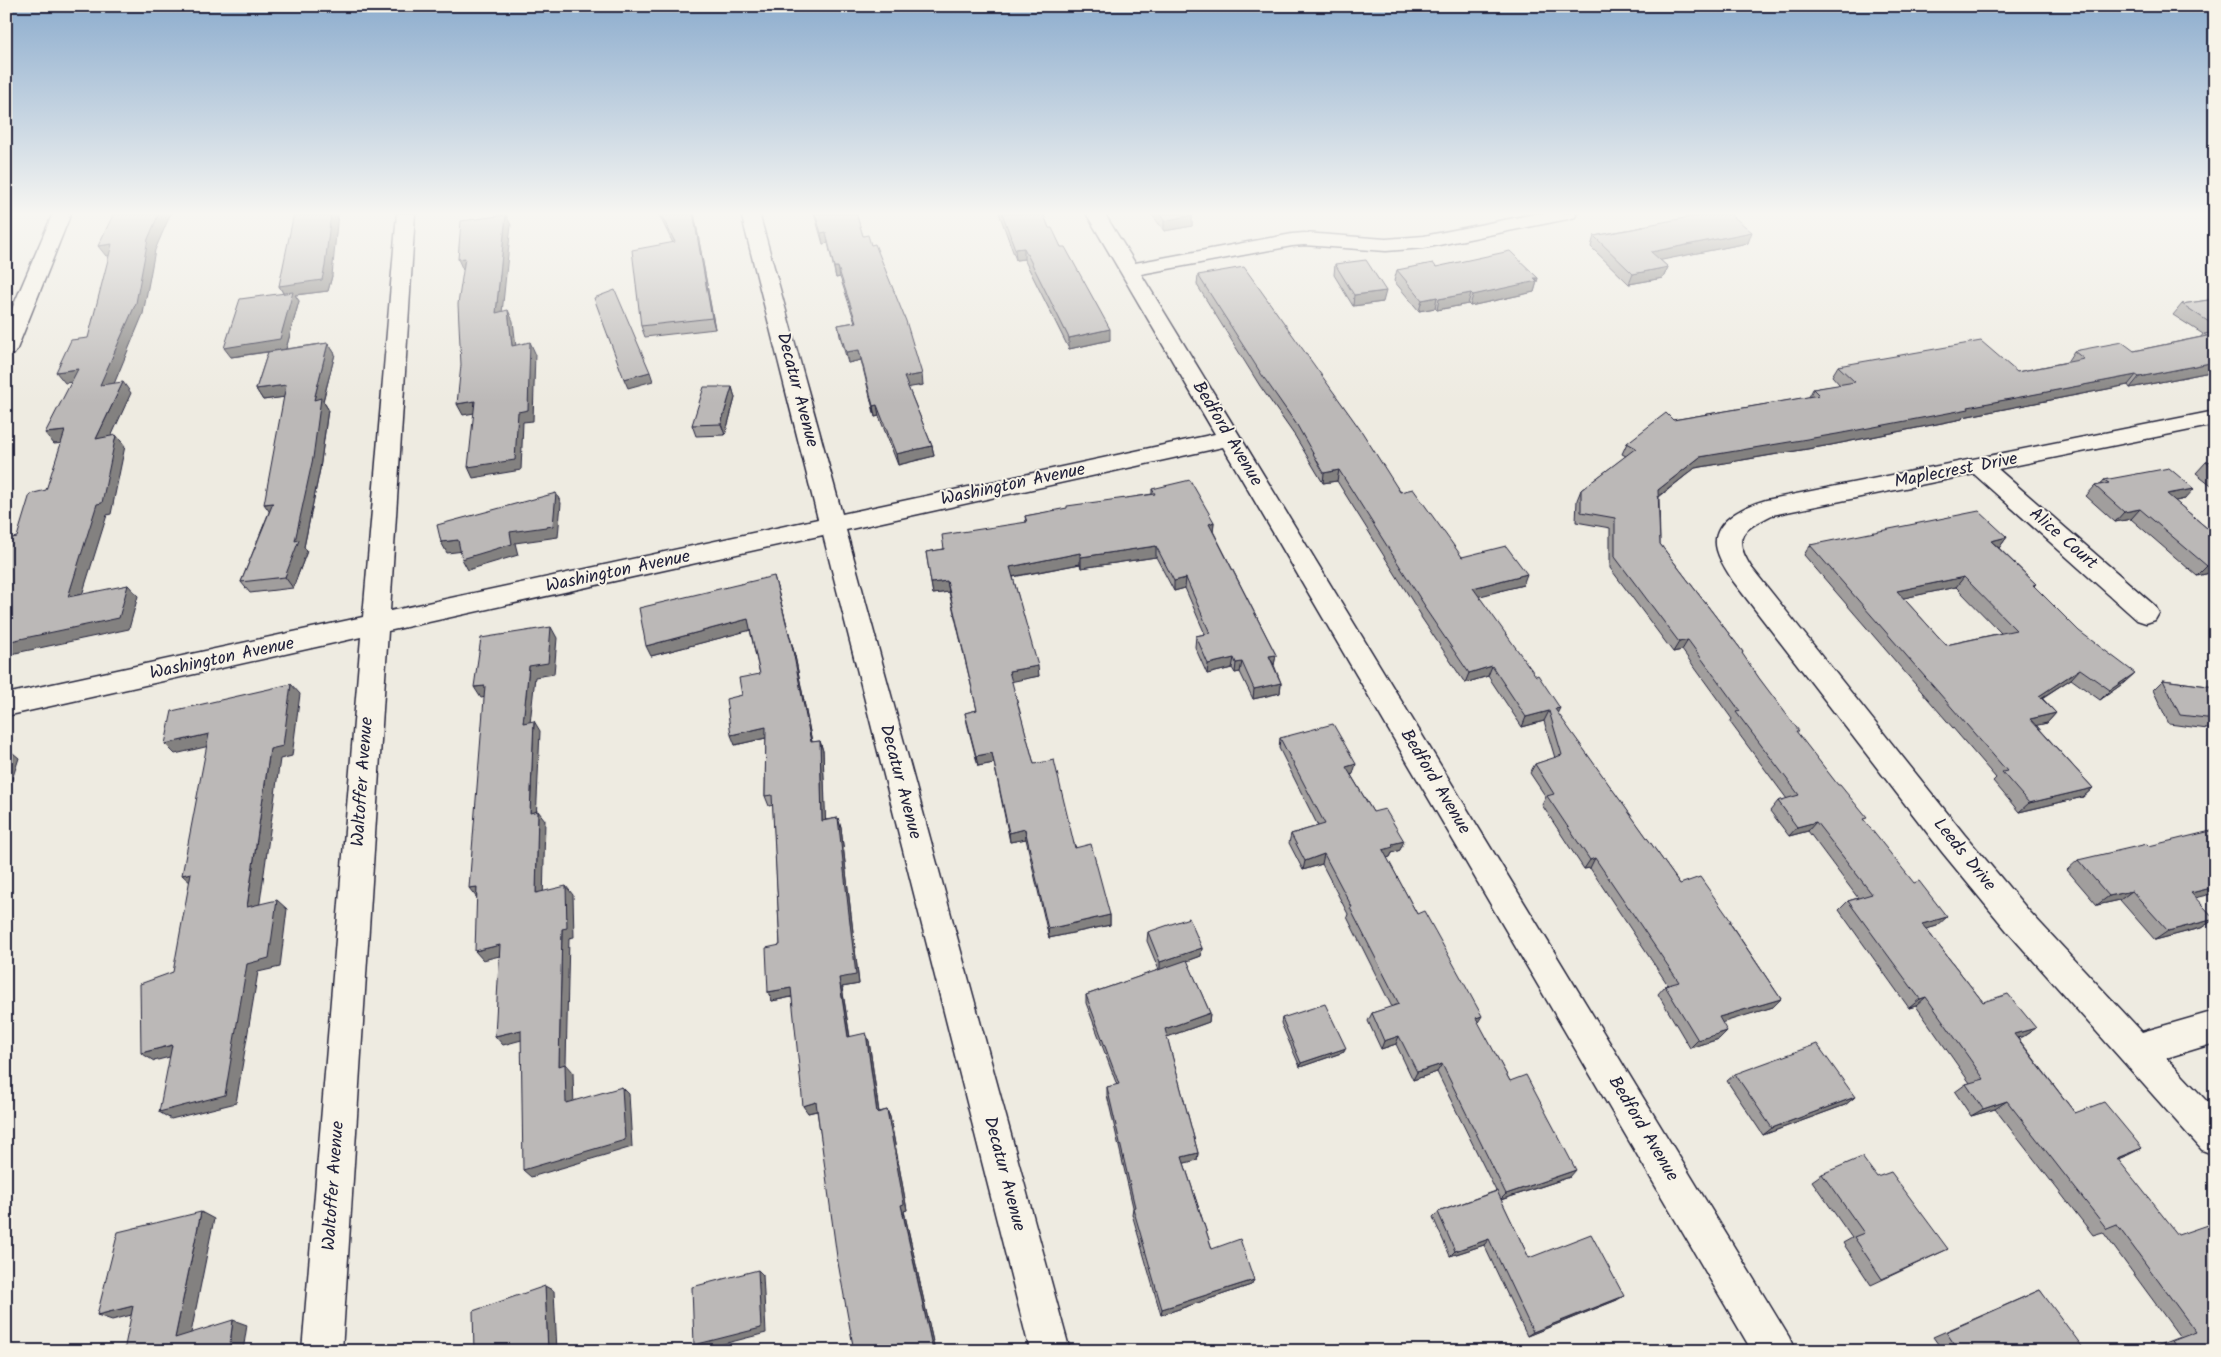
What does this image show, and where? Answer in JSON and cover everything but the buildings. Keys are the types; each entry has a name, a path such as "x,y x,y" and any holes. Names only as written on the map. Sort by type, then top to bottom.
{"street":[{"path":"6,349 36,276"},
{"name":"Waltoffer Avenue","path":"322,1351 401,276"},
{"name":"Decatur Avenue","path":"767,276 1050,1351"},
{"name":"Bedford Avenue","path":"1133,276 1775,1351"},
{"name":"Maplecrest Drive","path":"1732,558 1727,542 1728,535 1740,520 1766,508 2215,418"},
{"name":"Washington Avenue","path":"6,705 1229,438"},
{"name":"Alice Court","path":"1980,466 2146,613"},
{"name":"Leeds Drive","path":"1732,558 1953,843 2018,921 2215,1137"},
{"path":"2137,1050 2215,1027"}]}
